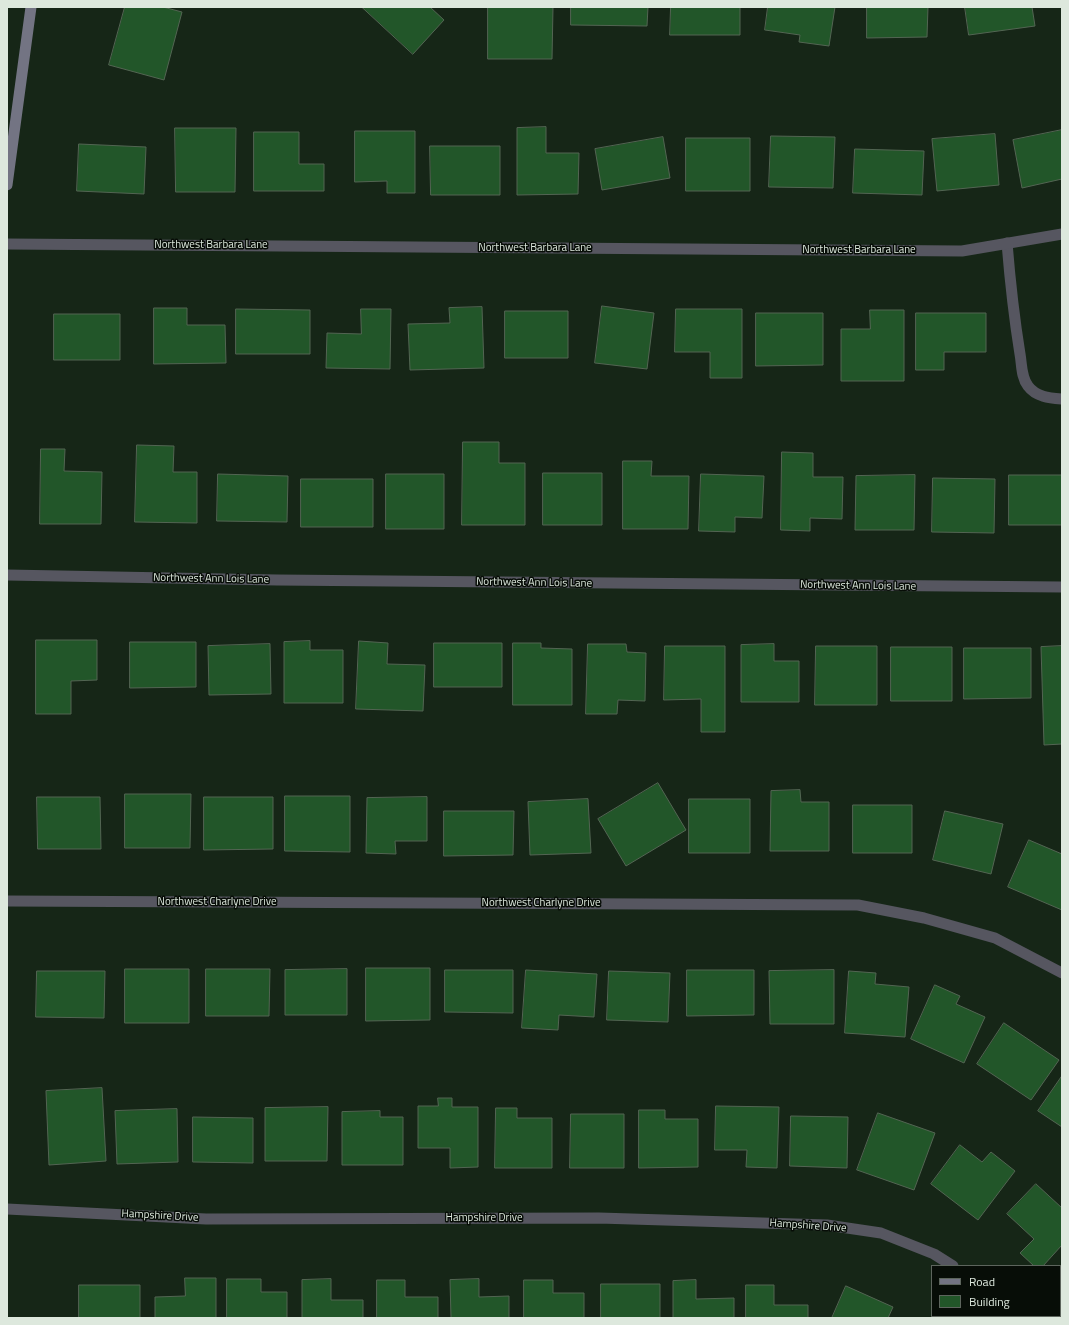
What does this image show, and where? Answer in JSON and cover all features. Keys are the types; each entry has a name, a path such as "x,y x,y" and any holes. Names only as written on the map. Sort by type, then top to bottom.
{"main road":[{"path":"7,185 31,7"}],"street":[{"name":"Northwest Barbara Lane","path":"7,244 962,251 1062,234"},
{"path":"1007,243 1013,312 1023,377 1029,387 1039,394 1048,398 1062,398"},
{"name":"Northwest Ann Lois Lane","path":"7,575 277,580 1062,587"},
{"name":"Northwest Charlyne Drive","path":"7,901 858,905 924,918 995,938 1062,973"},
{"name":"Hampshire Drive","path":"7,1210 206,1218 599,1218 827,1225 881,1233 934,1254 951,1265"}],"building":[{"path":"125,7 163,7 182,12 164,80 109,65"},
{"path":"362,7 430,7 444,20 413,54"},
{"path":"488,7 553,7 552,59 488,59"},
{"path":"571,7 648,7 647,26 571,25"},
{"path":"671,7 740,7 740,35 670,35"},
{"path":"768,7 835,7 829,46 799,42 800,35 765,30"},
{"path":"867,7 928,7 927,37 867,38"},
{"path":"965,7 1032,7 1035,26 969,35"},
{"path":"546,127 546,153 579,153 578,194 517,195 517,128"},
{"path":"175,128 236,128 235,192 176,192"},
{"path":"1062,130 1062,179 1022,188 1013,140"},
{"path":"355,131 415,131 415,193 387,193 387,181 355,182"},
{"path":"254,132 299,132 299,164 324,164 324,191 254,191"},
{"path":"995,134 999,185 937,191 932,139"},
{"path":"771,136 835,137 833,188 769,187"},
{"path":"663,137 670,178 602,190 595,149"},
{"path":"686,138 750,138 750,191 686,191"},
{"path":"79,144 146,147 144,194 77,191"},
{"path":"430,146 500,146 500,195 431,195"},
{"path":"855,149 924,151 922,195 853,193"},
{"path":"602,306 654,313 647,369 595,363"},
{"path":"482,307 484,368 410,370 408,324 450,323 449,308"},
{"path":"154,308 187,308 187,325 225,325 226,363 154,364"},
{"path":"236,309 310,310 310,354 236,354"},
{"path":"361,309 391,309 390,369 326,368 327,333 361,334"},
{"path":"676,309 742,309 742,378 710,378 710,352 675,352"},
{"path":"870,310 904,310 904,381 841,381 841,329 870,329"},
{"path":"505,311 568,311 568,358 505,358"},
{"path":"756,313 823,313 823,365 756,366"},
{"path":"916,313 986,313 986,352 944,352 944,370 916,370"},
{"path":"54,314 120,314 120,360 54,360"},
{"path":"463,442 499,442 499,463 525,463 525,525 462,525"},
{"path":"137,445 174,446 173,472 197,472 197,523 135,522"},
{"path":"41,449 65,449 64,471 102,472 101,524 40,524"},
{"path":"782,452 813,453 813,477 843,477 842,519 810,518 810,531 781,530"},
{"path":"623,461 652,461 651,476 689,476 688,529 623,529"},
{"path":"543,473 602,473 602,525 543,525"},
{"path":"218,474 288,476 287,522 217,521"},
{"path":"386,474 444,474 444,529 386,529"},
{"path":"701,474 764,476 762,518 735,517 735,532 699,531"},
{"path":"915,475 914,530 855,530 856,476"},
{"path":"1009,475 1062,475 1062,525 1009,525"},
{"path":"933,478 995,479 994,533 932,532"},
{"path":"301,479 373,479 373,527 301,527"},
{"path":"36,640 97,640 97,680 71,681 71,714 36,714"},
{"path":"310,641 310,650 343,650 343,703 284,703 284,642"},
{"path":"359,641 388,643 387,664 425,665 423,711 356,709"},
{"path":"130,642 196,642 196,687 130,688"},
{"path":"434,643 502,643 502,687 434,687"},
{"path":"513,643 541,643 541,648 572,649 572,705 513,705"},
{"path":"270,644 271,694 209,695 208,646"},
{"path":"588,644 626,644 627,652 646,653 645,701 618,700 617,714 586,714"},
{"path":"774,644 774,661 799,661 799,702 741,702 741,645"},
{"path":"665,646 725,646 725,732 701,732 701,699 664,700"},
{"path":"816,646 877,646 877,705 815,705"},
{"path":"1062,646 1062,744 1044,745 1041,647"},
{"path":"891,647 952,647 952,701 891,701"},
{"path":"964,648 1031,648 1031,698 964,699"},
{"path":"658,783 686,830 626,866 598,819"},
{"path":"800,790 801,802 829,802 829,851 770,851 771,791"},
{"path":"125,794 191,794 190,848 125,848"},
{"path":"285,796 350,796 350,852 285,851"},
{"path":"37,797 100,797 101,849 38,849"},
{"path":"204,797 273,797 273,849 204,850"},
{"path":"427,797 427,841 395,841 396,854 366,853 367,798"},
{"path":"588,799 591,853 530,855 528,802"},
{"path":"689,799 750,799 750,853 689,853"},
{"path":"853,805 912,805 912,853 853,853"},
{"path":"444,811 514,811 513,855 444,856"},
{"path":"945,811 1003,824 991,874 933,860"},
{"path":"1029,840 1062,854 1062,910 1008,887"},
{"path":"366,968 430,968 430,1020 366,1021"},
{"path":"125,969 189,969 189,1023 125,1023"},
{"path":"206,969 270,969 269,1016 206,1016"},
{"path":"347,969 347,1015 285,1015 285,970"},
{"path":"445,970 513,970 513,1013 445,1012"},
{"path":"526,970 597,974 594,1017 559,1015 558,1030 522,1028"},
{"path":"687,970 754,970 754,1015 687,1016"},
{"path":"834,970 834,1024 770,1024 769,971"},
{"path":"37,971 105,971 104,1018 36,1017"},
{"path":"609,971 670,973 668,1022 607,1020"},
{"path":"849,971 876,973 875,984 909,987 905,1037 845,1033"},
{"path":"935,985 960,996 956,1004 985,1017 964,1063 911,1039"},
{"path":"1004,1023 1059,1060 1031,1100 977,1064"},
{"path":"1062,1076 1062,1127 1038,1111"},
{"path":"102,1088 106,1161 49,1165 46,1091"},
{"path":"438,1098 452,1098 452,1107 478,1107 478,1167 450,1168 450,1148 418,1148 418,1106 438,1106"},
{"path":"716,1106 779,1107 777,1168 746,1167 747,1150 715,1150"},
{"path":"328,1107 327,1161 265,1161 265,1108"},
{"path":"496,1108 517,1108 517,1118 552,1118 552,1168 495,1168"},
{"path":"177,1109 178,1162 117,1164 115,1111"},
{"path":"639,1110 665,1110 665,1119 698,1119 698,1167 639,1168"},
{"path":"380,1111 380,1117 403,1117 403,1165 342,1165 342,1112"},
{"path":"878,1113 935,1133 914,1190 857,1170"},
{"path":"571,1114 624,1114 624,1168 570,1168"},
{"path":"791,1116 848,1117 847,1168 790,1166"},
{"path":"193,1117 253,1118 253,1163 193,1162"},
{"path":"960,1145 982,1162 991,1152 1015,1171 978,1220 931,1184"},
{"path":"1036,1184 1062,1208 1062,1245 1044,1265 1033,1265 1020,1253 1034,1239 1007,1214"},
{"path":"185,1278 216,1278 216,1318 155,1318 155,1297 185,1296"},
{"path":"227,1279 261,1279 261,1292 287,1292 287,1318 227,1318"},
{"path":"331,1279 331,1300 363,1300 363,1318 302,1318 302,1280"},
{"path":"479,1279 479,1297 509,1296 509,1318 451,1318 450,1280"},
{"path":"377,1280 405,1280 405,1297 438,1297 438,1318 377,1318"},
{"path":"524,1280 553,1280 553,1293 584,1293 584,1318 524,1318"},
{"path":"696,1280 696,1299 734,1298 734,1318 673,1318 673,1281"},
{"path":"601,1284 660,1284 660,1318 601,1318"},
{"path":"79,1285 140,1285 140,1318 79,1318"},
{"path":"746,1285 774,1285 774,1305 808,1305 808,1318 746,1318"},
{"path":"846,1286 893,1307 888,1318 832,1318"}]}
